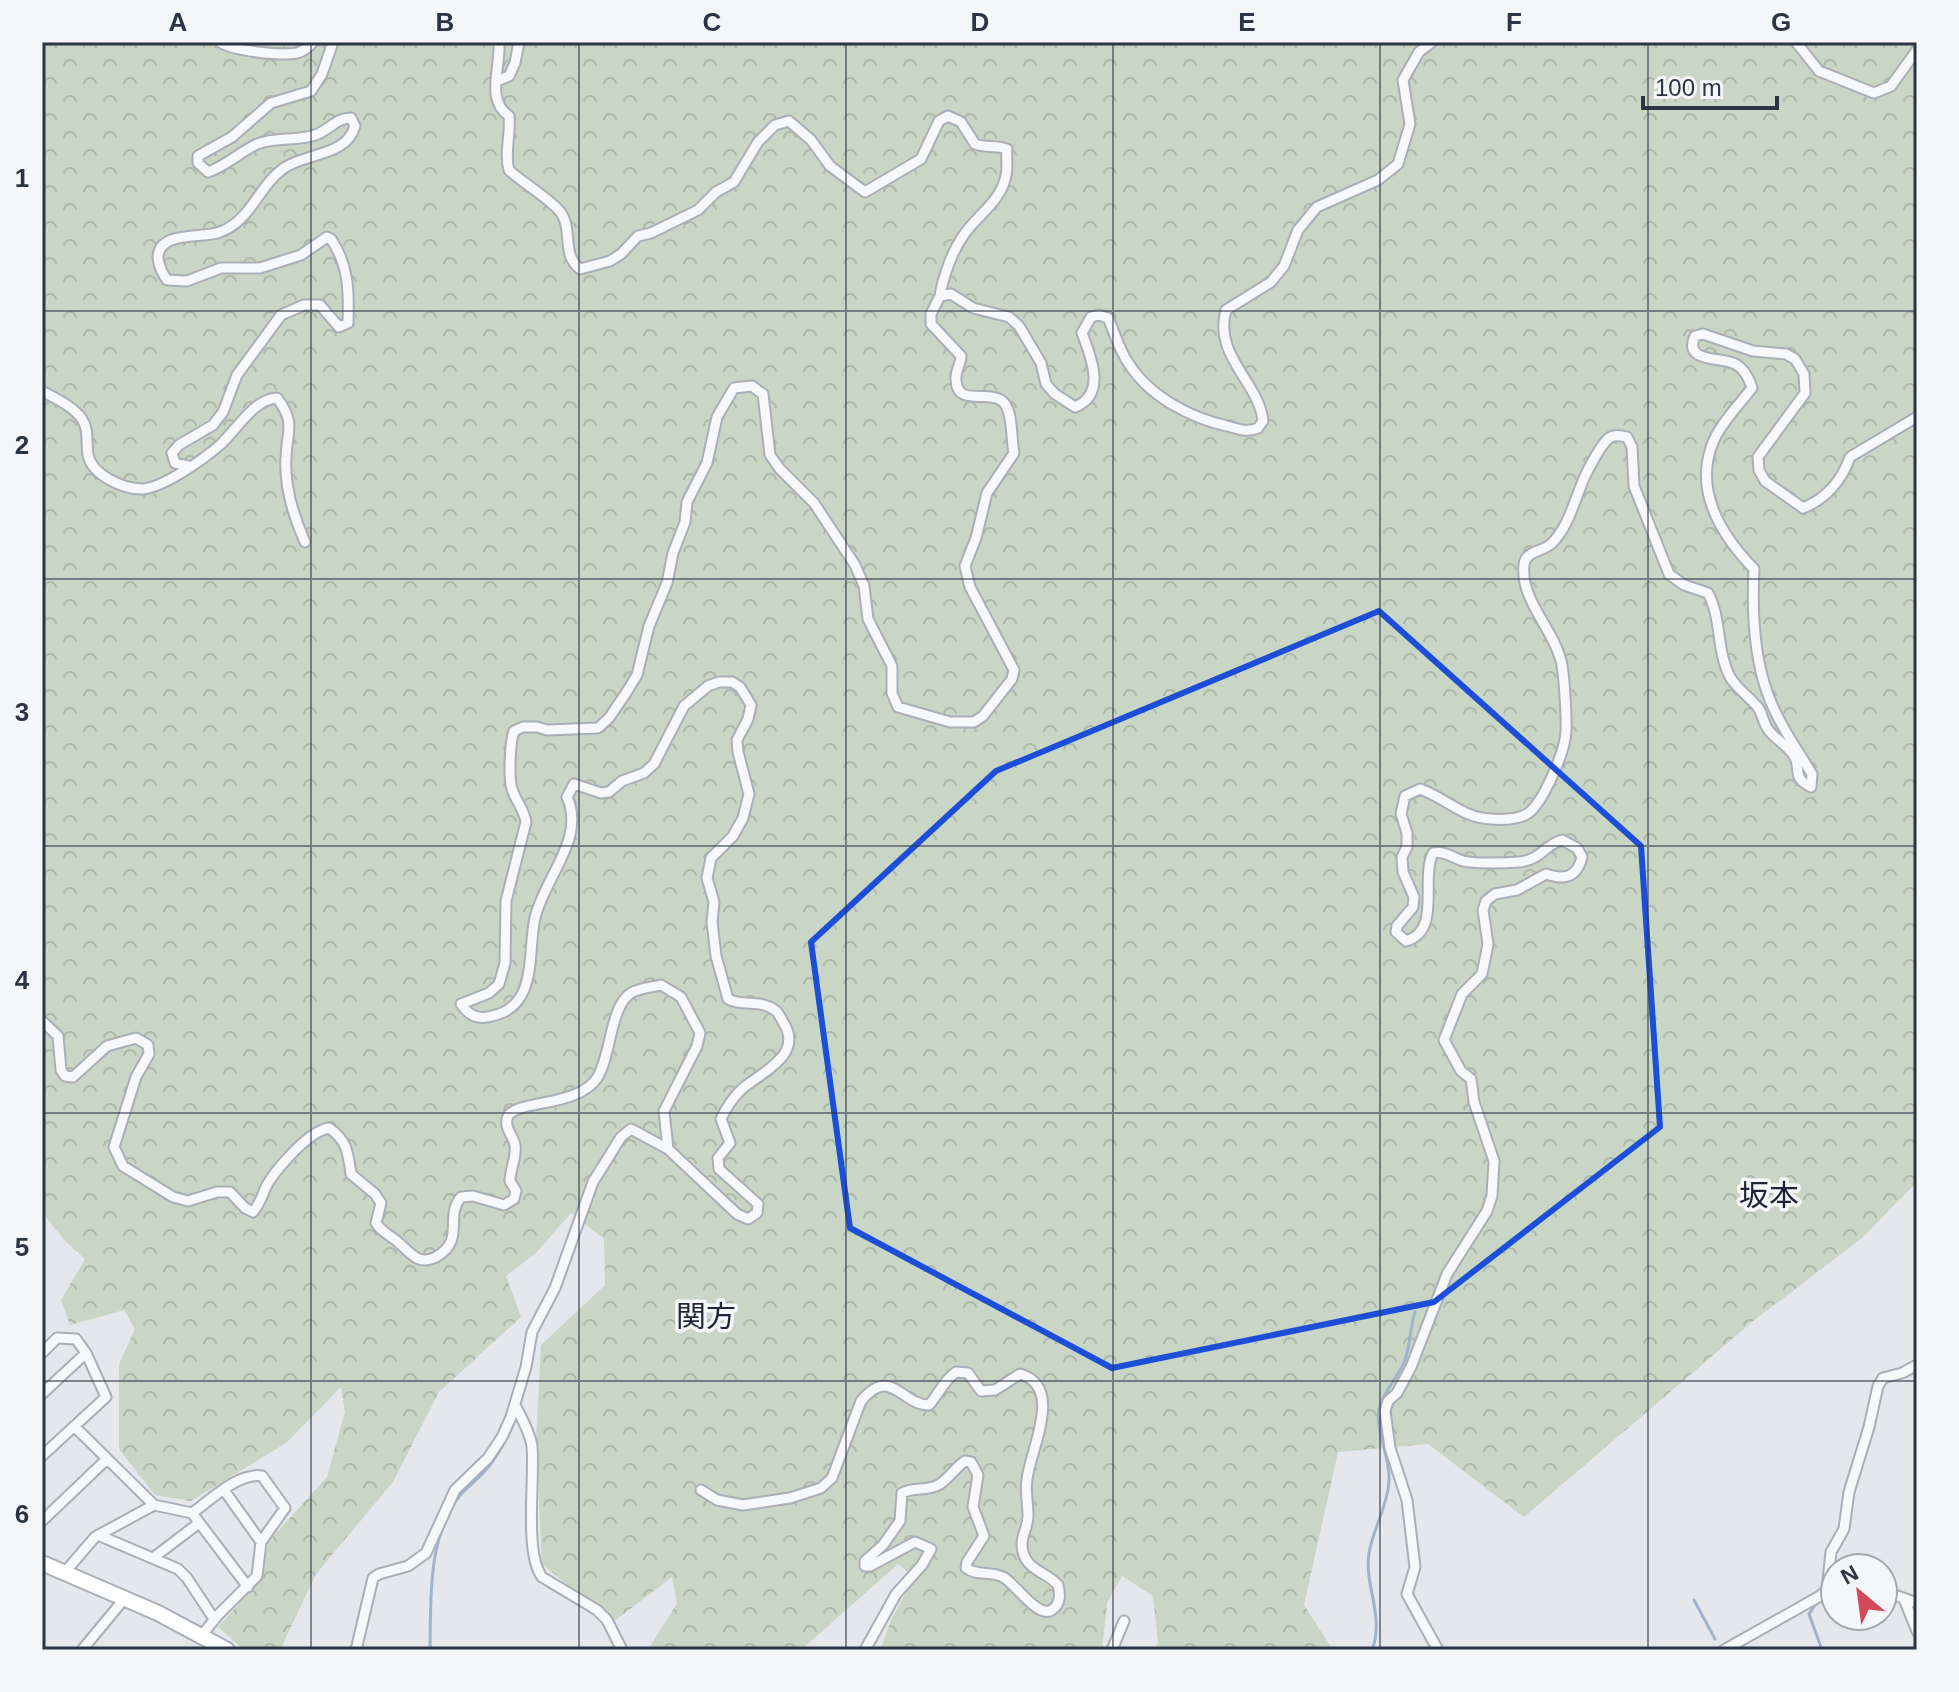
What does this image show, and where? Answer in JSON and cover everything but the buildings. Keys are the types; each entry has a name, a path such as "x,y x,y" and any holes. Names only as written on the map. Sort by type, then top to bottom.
{"main road":[{"path":"42,1563 125,1598 227,1650"}],"street":[{"path":"220,42 252,50 294,54 307,49 313,42"},
{"path":"188,466 175,463 172,453 179,445 213,425 223,412 237,375 281,315 304,305 320,305 339,327 348,323 350,289 345,265 340,251 327,237 301,255 260,268 221,268 187,281 167,280 159,268 158,253 164,244 175,239 221,232 247,214 270,181 286,167 327,153 353,134 355,126 351,118 341,118 321,133 304,138 277,138 255,145 208,172 198,163 198,156 232,137 271,103 311,91 322,74 333,42"},
{"path":"356,1650 373,1578 408,1566 426,1553 455,1490 495,1447 515,1405 532,1332 555,1288 593,1182 621,1137 631,1129 668,1149 737,1214 748,1219 757,1213 758,1204 719,1169 718,1158 730,1143 721,1119 727,1105 743,1088 777,1064 789,1045 789,1030 776,1010 755,1002 728,999 716,956 712,922 714,902 707,878 711,858 733,836 743,818 749,794 737,740 751,705 740,687 732,682 719,682 708,686 684,706 654,764 644,773 622,781 609,792 601,793 574,784 567,797 571,806 570,837 535,918 528,984 509,1009 494,1016 478,1018 467,1014 461,1004 489,993 499,984 505,963 506,901 526,822 524,810 510,783 514,731 523,727 547,730 598,728 617,708 637,675 649,626 667,583 673,553 685,522 687,502 707,463 717,417 734,388 752,386 763,394 770,455 814,503 855,565 864,586 868,619 892,666 892,693 898,707 965,724 983,716 1012,679 1014,670 970,587 965,566 976,538 987,493 1014,453 1008,408 1003,400 995,396 966,396 960,391 955,382 961,356 931,324 931,314 963,236 1002,189 1007,149 996,145 985,148 975,144 961,122 948,116 939,121 921,159 865,192 830,166 811,140 789,121 775,125 758,142 734,182 716,192 698,210 651,233 638,236 610,261 580,269 573,263 567,248 567,231 561,211 509,170 506,161 509,116 499,110 496,99 499,42"},
{"path":"497,81 509,76 519,42"},
{"path":"940,296 951,294 973,308 1009,317 1030,343 1041,363 1046,384 1075,407 1083,404 1095,384 1082,333 1091,317 1099,315 1108,318 1122,352 1138,377 1172,404 1213,424 1241,430 1258,428 1263,421 1262,411 1234,364 1225,338 1223,321 1226,310 1271,282 1284,266 1298,230 1317,207 1378,180 1398,164 1410,124 1403,80 1419,52 1432,42"},
{"path":"1796,42 1819,71 1874,93 1891,86 1917,50"},
{"path":"1438,1650 1407,1594 1415,1567 1407,1500 1390,1448 1385,1411 1388,1401 1405,1379 1447,1274 1487,1211 1492,1196 1494,1161 1474,1102 1471,1079 1461,1071 1444,1040 1462,994 1482,974 1488,944 1483,910 1486,901 1495,894 1517,890 1546,874 1562,879 1572,875 1582,857 1577,848 1562,840 1551,843 1538,857 1521,862 1463,861 1443,851 1433,853 1428,863 1428,912 1420,932 1406,941 1399,938 1396,932 1397,926 1413,907 1414,897 1403,872 1402,857 1407,847 1407,833 1401,814 1405,796 1420,789 1473,817 1504,820 1517,819 1530,812 1542,795 1566,738 1562,661 1546,625 1529,598 1524,564 1529,555 1549,546 1563,528 1586,472 1609,438 1617,435 1627,437 1632,447 1634,486 1669,574 1684,585 1708,593 1716,607 1721,648 1730,678 1760,710 1769,731 1791,751 1797,760 1797,776 1811,787 1812,774 1767,692 1754,609 1754,569 1722,531 1705,475 1712,443 1752,388 1743,370 1734,363 1700,357 1693,350 1692,343 1695,336 1703,334 1753,351 1786,354 1795,359 1804,374 1805,393 1758,457 1759,470 1765,481 1803,508 1814,504 1832,489 1844,474 1850,457 1917,417"},
{"path":"42,391 71,407 81,418 86,428 88,458 97,471 116,483 137,489 156,487 219,446 255,409 270,398 277,398 291,429 286,457 290,499 305,542"},
{"path":"42,1021 58,1036 61,1070 65,1076 73,1077 107,1046 136,1038 148,1045 149,1054 136,1077 114,1147 123,1166 140,1174 159,1190 188,1201 217,1192 230,1192 253,1212 260,1204 266,1186 290,1156 319,1130 329,1128 342,1136 348,1150 351,1174 381,1203 376,1223 382,1233 397,1240 413,1258 422,1260 432,1259 452,1242 456,1204 461,1197 473,1196 504,1205 514,1199 516,1191 510,1181 515,1148 507,1129 507,1118 524,1107 562,1101 597,1079 622,1003 632,992 661,985 681,997 700,1033 697,1046 664,1111 668,1149"},
{"path":"42,1353 57,1338 76,1339 86,1353 106,1397 43,1454"},
{"path":"42,1394 86,1353"},
{"path":"1831,1552 1844,1529 1849,1492 1878,1386 1883,1378 1917,1365"},
{"path":"701,1490 717,1500 743,1505 790,1498 821,1488 832,1478 861,1401 884,1387 897,1388 908,1398 929,1405 946,1380 956,1372 968,1373 981,1391 995,1390 1020,1374 1029,1376 1040,1386 1044,1403 1027,1478 1028,1515 1021,1544 1034,1570 1052,1578 1058,1585 1058,1603 1052,1611 1037,1609 1013,1583 1000,1575 970,1572 966,1568 984,1536 973,1507 978,1475 971,1462 965,1461 940,1484 902,1493 900,1521 889,1539 865,1561 865,1566 870,1566 915,1542 931,1549 922,1565 896,1594 865,1650"},
{"path":"515,1405 532,1448 531,1520 535,1569 542,1577 597,1610 607,1620 622,1650"},
{"path":"74,1426 154,1505 192,1513 248,1587"},
{"path":"42,1521 107,1459"},
{"path":"192,1513 238,1481 254,1475 262,1476 285,1508 261,1542 257,1576 202,1635"},
{"path":"224,1490 261,1542"},
{"path":"65,1572 98,1535 154,1505"},
{"path":"153,1558 199,1523"},
{"path":"98,1535 178,1569 214,1619"},
{"path":"1724,1650 1819,1597"},
{"path":"1899,1597 1917,1603"},
{"path":"82,1650 125,1598"},
{"path":"1904,1599 1917,1631"},
{"path":"1112,1650 1124,1621"}],"highlighted area":[{"path":"1379,611 1641,846 1660,1127 1434,1302 1112,1368 850,1228 811,942 996,771"}],"green space":[{"path":"42,42 1917,42 1917,1182 1862,1238 1752,1322 1524,1517 1428,1444 1338,1452 1304,1605 1333,1650 1155,1650 1158,1641 1153,1596 1122,1576 1107,1603 1102,1650 880,1650 891,1620 914,1577 898,1564 801,1650 648,1650 677,1603 672,1577 613,1622 542,1564 536,1442 541,1345 605,1285 604,1239 571,1213 536,1253 506,1276 521,1317 439,1392 393,1482 316,1574 280,1650 244,1650 218,1627 262,1578 268,1542 327,1477 345,1412 341,1387 286,1443 191,1501 155,1495 119,1449 119,1364 135,1329 124,1310 70,1325 61,1300 85,1259 64,1240 42,1212"}],"waterway":[{"path":"1372,1650 1376,1625 1369,1578 1369,1553 1389,1482 1388,1463 1379,1427 1379,1409 1405,1360 1415,1312"},
{"path":"1876,1416 1881,1392"},
{"path":"430,1650 433,1569 442,1529 461,1494 493,1461 513,1425"},
{"path":"1694,1600 1715,1639"},
{"path":"1819,1602 1809,1614 1822,1650"}],"district":[{"name":"坂本","path":"1769,1196"},
{"name":"関方","path":"706,1317"}]}
